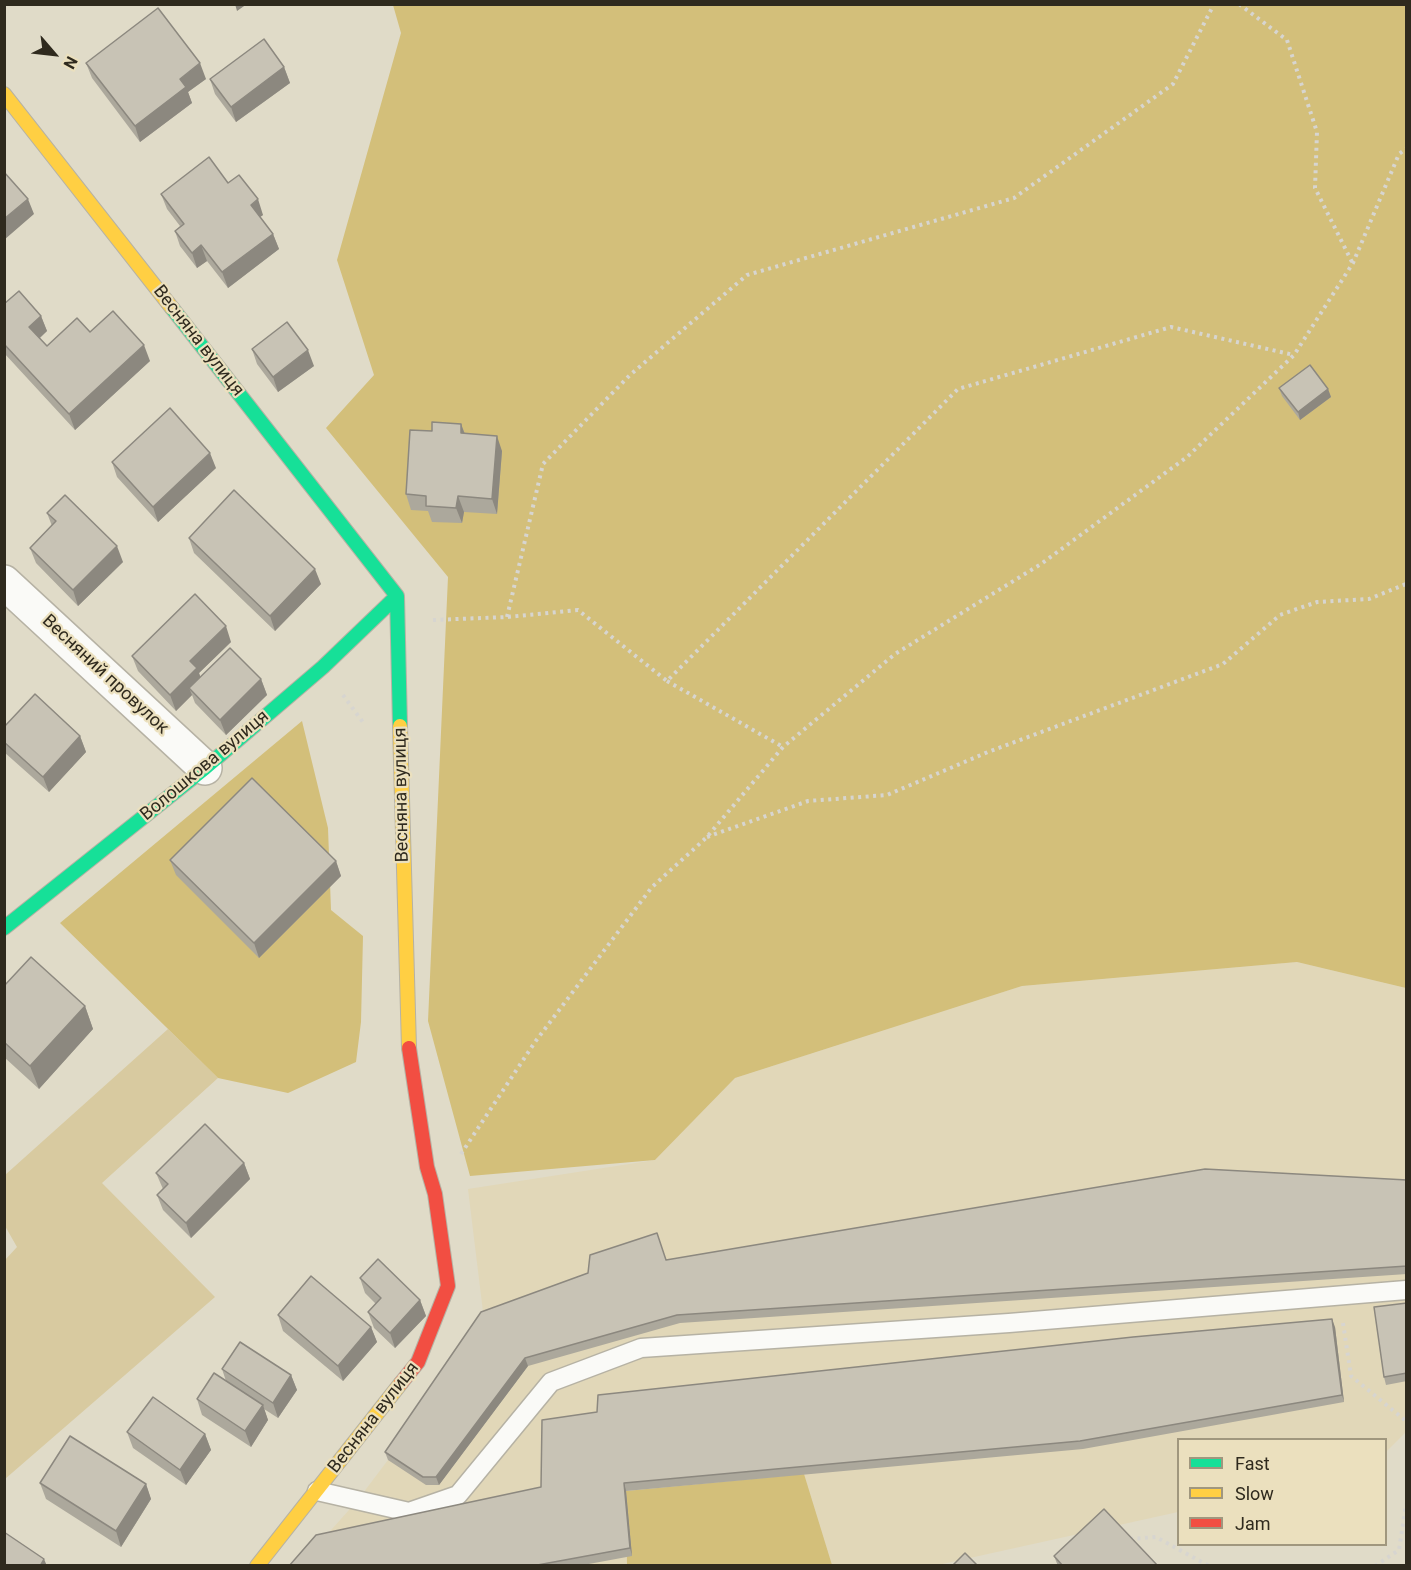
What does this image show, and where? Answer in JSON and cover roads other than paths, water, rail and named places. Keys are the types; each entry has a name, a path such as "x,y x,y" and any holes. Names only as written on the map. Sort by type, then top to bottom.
{"street":[{"name":"Весняна вулиця","path":"4,94 398,596 408,1042 427,1167 435,1194 448,1286 418,1362 257,1566"},
{"name":"Весняний провулок","path":"4,582 205,768"},
{"name":"Волошкова вулиця","path":"4,928 205,768 323,667 398,596"}],"lane":[{"path":"317,1491 409,1512 458,1494 551,1382 641,1348 1009,1323 1407,1290"}]}
